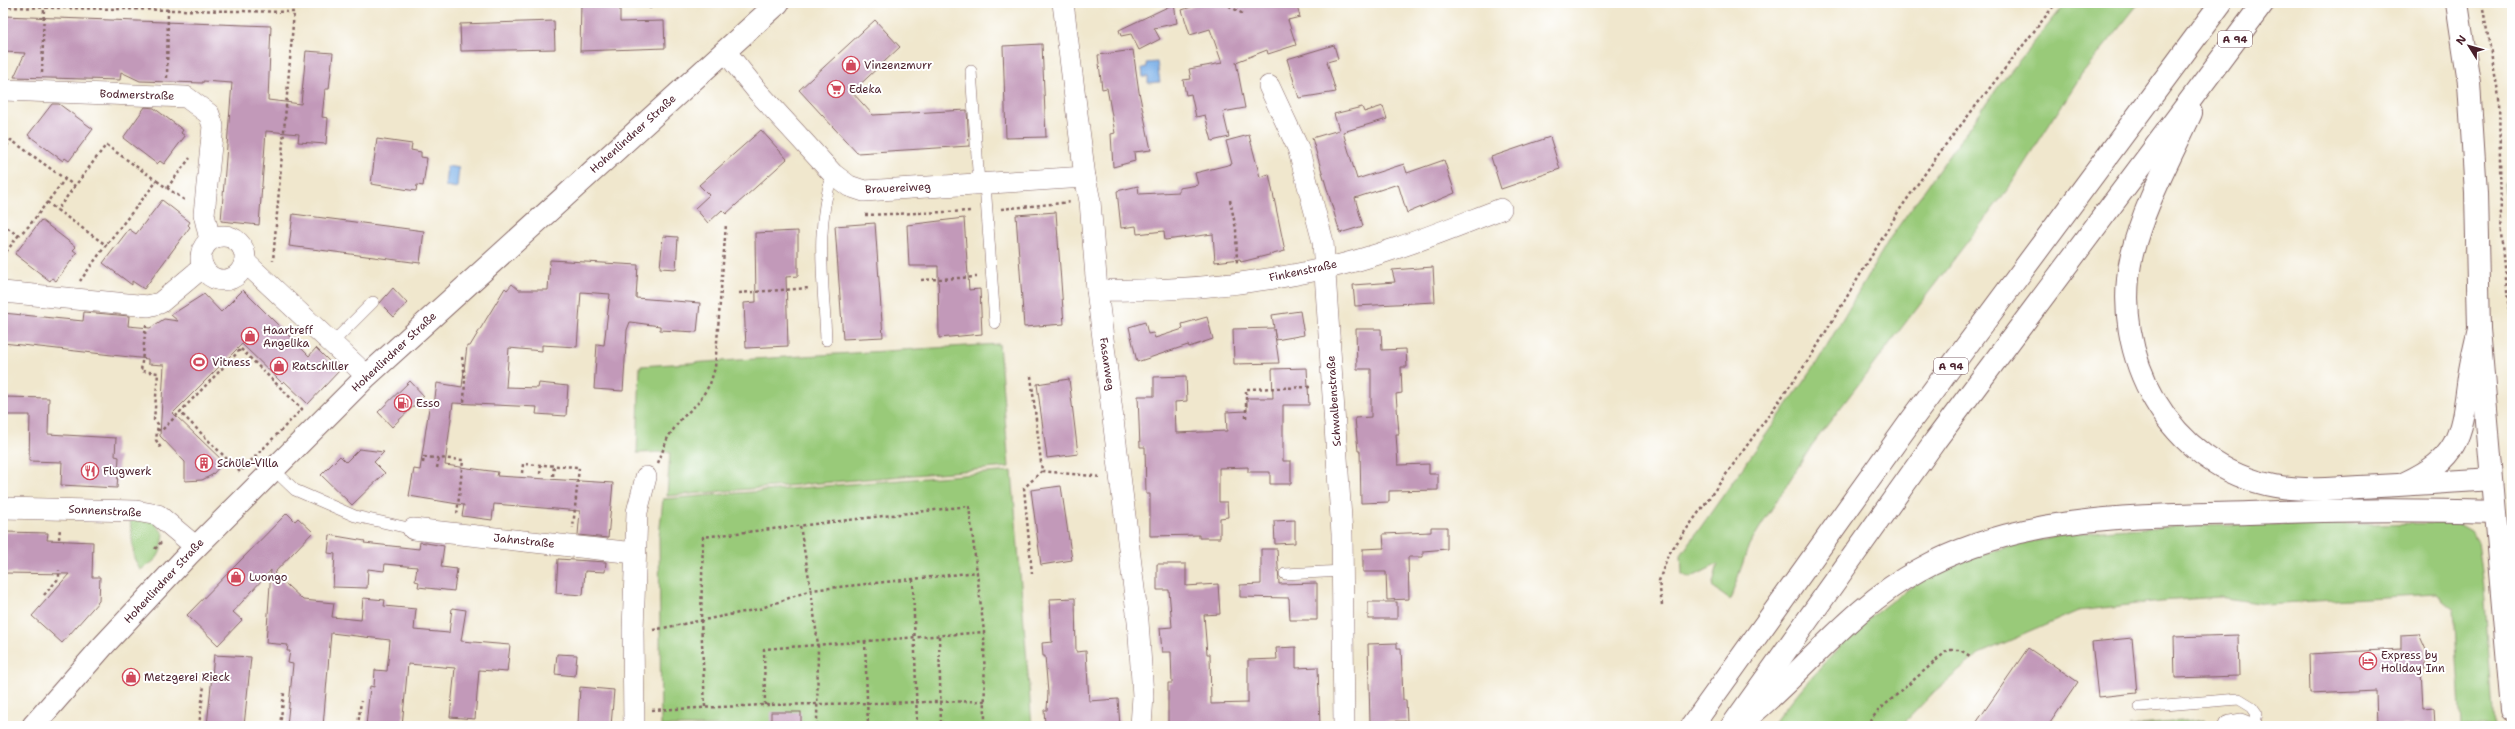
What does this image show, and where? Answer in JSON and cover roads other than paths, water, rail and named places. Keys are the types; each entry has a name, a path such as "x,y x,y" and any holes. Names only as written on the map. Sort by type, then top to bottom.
{"main road":[{"name":"Hohenlindner Straße","path":"33,726 103,646 196,546 367,376 778,3"},
{"name":"A 94","path":"1692,726 1910,422 2221,3"},
{"name":"A 94","path":"1732,726 1935,441 2263,3"},
{"path":"2457,3 2469,83 2476,193 2479,329 2512,710"},
{"path":"2208,76 2141,222 2132,254 2127,286 2131,341 2147,387 2168,422 2188,445 2228,472 2275,487 2303,489 2398,486 2491,479"},
{"path":"2398,486 2436,465 2444,458 2458,439 2462,427 2469,374 2479,329"},
{"path":"1738,726 1774,696 1836,633 1888,589 1918,570 1946,556 2005,535 2077,521 2123,516 2302,511 2494,512"}],"street":[{"name":"Fasanweg","path":"1063,3 1084,177 1090,201 1097,290 1122,480 1138,621 1143,696 1141,726"},
{"name":"Brauereiweg","path":"725,51 758,92 833,174 848,186 864,191 1084,177"},
{"name":"Schwalbenstraße","path":"1269,86 1298,148 1322,242 1333,387 1343,571 1344,726"},
{"name":"Bodmerstraße","path":"3,90 186,97 209,114 214,126 204,214 210,240"},
{"name":"Finkenstraße","path":"1097,290 1144,291 1239,284 1324,269 1419,240 1501,209"},
{"path":"245,262 239,274 225,280 212,277 203,267 201,254 210,240 217,237 232,237 242,247 245,262 367,376"},
{"path":"3,292 148,306 160,303 203,267"},
{"path":"634,718 633,631 637,512 646,477"},
{"name":"Sonnenstraße","path":"3,508 136,511 158,515 196,546"},
{"name":"Jahnstraße","path":"413,528 635,553"},
{"path":"2229,726 2241,724 2246,726"}],"lane":[{"path":"971,71 992,277 995,323"},
{"path":"826,340 822,220 825,195 833,174"},
{"path":"332,343 373,302"},
{"path":"273,469 295,490 355,516 413,528"},
{"path":"1285,574 1343,571"},
{"path":"2140,707 2239,699 2252,707 2257,714 2254,726"}],"water":[{"path":"1157,62 1160,82 1148,83 1148,77 1143,77 1142,68 1147,67 1146,63"},
{"path":"447,166 459,168 457,188 445,186"}],"place":[{"name":"Vinzenzmurr","path":"851,65"},
{"name":"Edeka","path":"836,89"},
{"name":"Haartreff Angelika","path":"250,336"},
{"name":"Vitness","path":"199,362"},
{"name":"Ratschiller","path":"279,366"},
{"name":"Esso","path":"403,403"},
{"name":"Schüle-Villa","path":"204,463"},
{"name":"Flugwerk","path":"90,471"},
{"name":"Luongo","path":"236,577"},
{"name":"Express by Holiday Inn","path":"2368,661"},
{"name":"Metzgerei Rieck","path":"131,677"}]}
